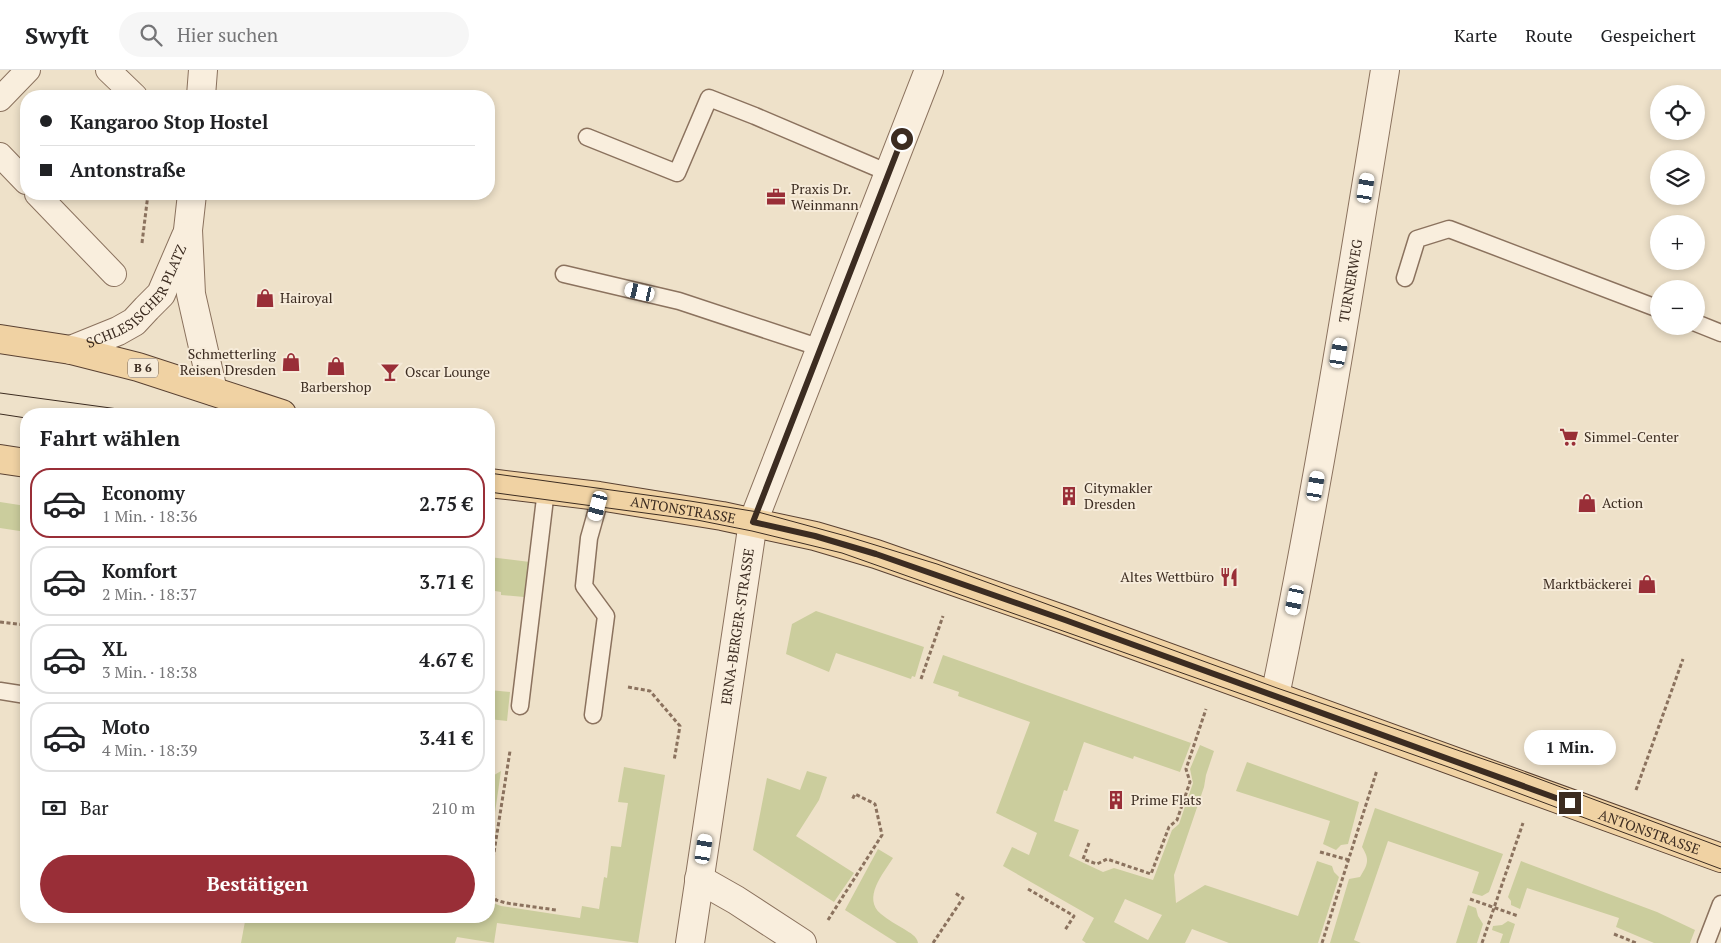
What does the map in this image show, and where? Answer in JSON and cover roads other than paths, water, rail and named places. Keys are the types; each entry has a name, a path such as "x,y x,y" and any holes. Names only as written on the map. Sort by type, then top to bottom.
{"main road":[{"name":"B 6","path":"0,339 71,350 138,366 264,408"},
{"path":"0,459 20,462"},
{"name":"ANTONSTRASSE","path":"495,484 599,496 753,522 815,536 858,549 1275,696 1721,858"}],"street":[{"path":"0,99 28,70"},
{"path":"108,70 129,90"},
{"path":"202,90 204,70"},
{"name":"ERNA-BERGER-STRASSE","path":"690,943 753,522 929,70"},
{"name":"TURNERWEG","path":"1275,696 1299,580 1351,281 1385,70"},
{"path":"0,155 20,176"},
{"name":"SCHLESISCHER PLATZ","path":"43,200 114,274"},
{"name":"SCHLESISCHER PLATZ","path":"191,200 188,230 191,294 213,391"},
{"name":"SCHLESISCHER PLATZ","path":"71,350 118,331 134,322 148,308 161,294 188,230"},
{"path":"699,879 736,900 812,935"}],"lane":[{"path":"587,137 677,173 709,98 888,173"},
{"path":"1405,278 1416,239 1450,229 1650,306"},
{"path":"564,274 679,300 821,348"},
{"path":"1705,326 1721,332"},
{"path":"520,706 546,490"},
{"path":"593,715 606,616 584,586 589,538 599,496"},
{"path":"0,691 20,694"},
{"path":"1706,943 1721,904"}],"tram line":[{"path":"0,393 111,408"},
{"path":"0,414 20,417"},
{"path":"495,474 758,512 846,536 937,564 1277,688 1518,771 1721,847"},
{"path":"495,493 697,520 842,553 1454,769 1721,869"}],"place":[{"name":"Praxis Dr. Weinmann","path":"776,197"},
{"name":"Hairoyal","path":"265,298"},
{"name":"Schmetterling Reisen Dresden","path":"291,362"},
{"name":"Barbershop","path":"336,366"},
{"name":"Oscar Lounge","path":"390,372"},
{"name":"Simmel-Center","path":"1569,437"},
{"name":"Citymakler Dresden","path":"1069,496"},
{"name":"Action","path":"1587,503"},
{"name":"Altes Wettbüro","path":"1229,577"},
{"name":"Marktbäckerei","path":"1647,584"},
{"name":"Prime Flats","path":"1116,800"}]}
